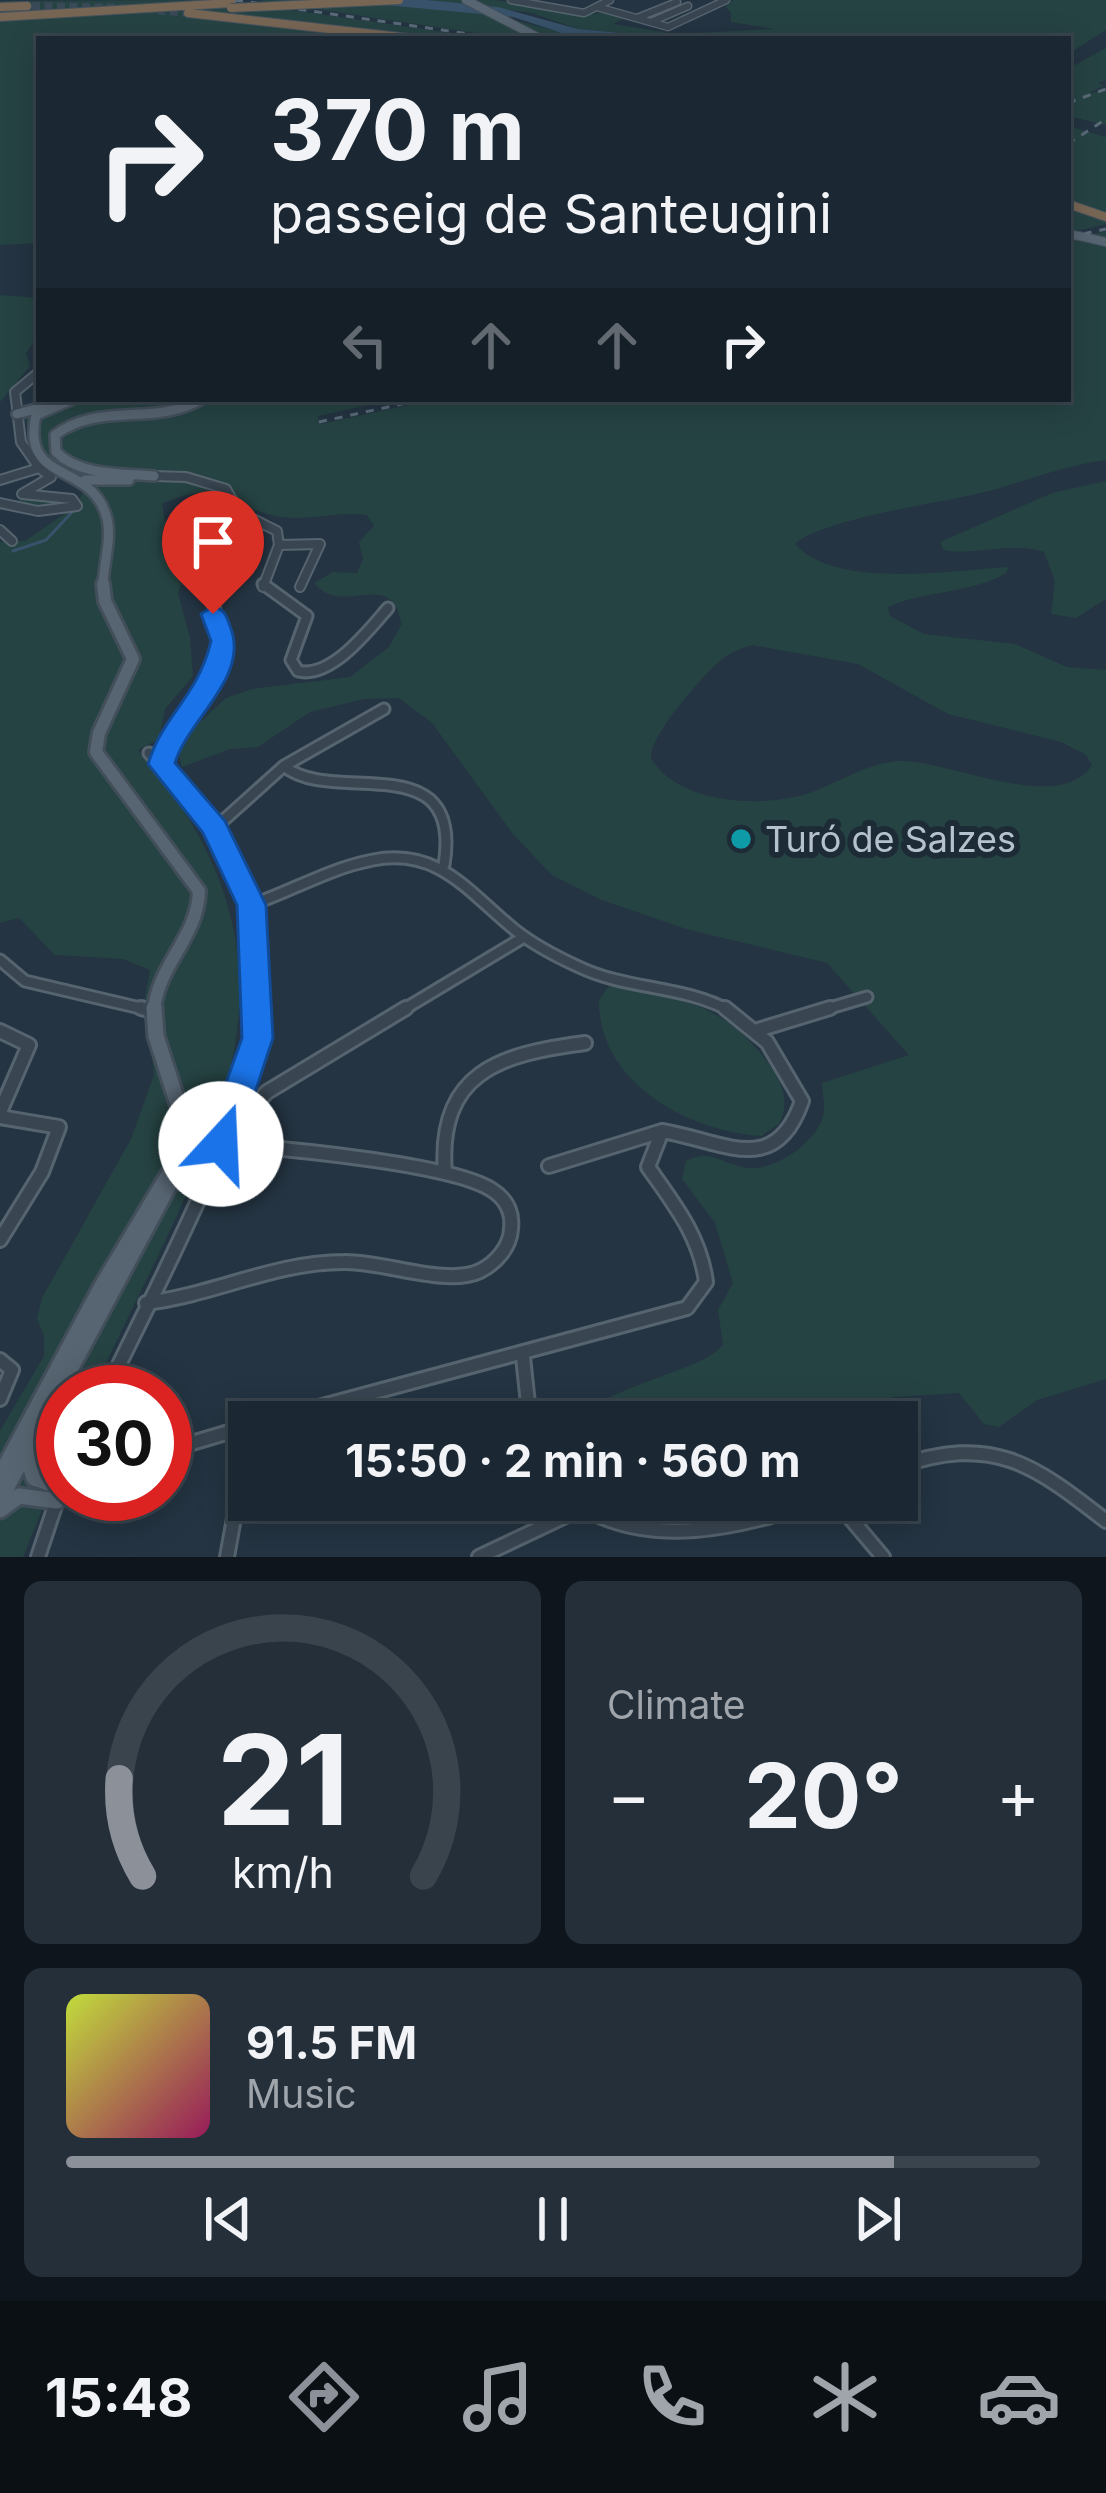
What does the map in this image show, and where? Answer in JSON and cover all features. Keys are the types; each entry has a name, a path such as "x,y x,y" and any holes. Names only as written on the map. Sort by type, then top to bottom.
{"highway":[{"path":"231,5 318,0"},
{"path":"0,14 399,0"},
{"path":"0,14 32,6"},
{"path":"0,14 21,10"},
{"path":"188,13 391,36"},
{"path":"173,17 347,36"},
{"path":"1071,208 1106,220"}],"main road":[{"path":"466,0 535,36"},
{"path":"1071,235 1106,242"},
{"path":"25,415 65,402"},
{"path":"44,465 40,428 44,415 54,406 72,402"},
{"path":"154,476 126,477 65,461 55,449 55,435 78,419 185,409 197,402"},
{"path":"25,415 40,428"},
{"path":"25,415 44,465 106,492"},
{"path":"106,492 126,477"},
{"path":"0,1501 115,1262 174,1172 182,1151 184,1120 158,1045 153,1012 159,986 196,917 200,897 191,873 111,778 96,752 99,733 133,659 103,593 110,544 106,492"},
{"path":"0,1459 28,1435"},
{"path":"0,1490 0,1476 28,1435"},
{"path":"28,1435 36,1479"},
{"path":"0,1510 19,1496 36,1494"}],"street":[{"path":"511,0 581,13 610,0"},
{"path":"657,0 688,6 700,14"},
{"path":"597,7 667,27 726,0"},
{"path":"634,18 672,2"},
{"path":"651,22 688,6"},
{"path":"0,503 38,511 68,511 76,506 71,499 22,494 51,478 44,465 24,450 25,415 15,392 36,373"},
{"path":"0,480 44,465"},
{"path":"154,476 186,477 226,489 239,512 277,531 279,544 262,586 307,616 292,656 295,669 321,672 355,637 382,620 388,608"},
{"path":"206,498 209,520 225,532"},
{"path":"208,514 259,521"},
{"path":"0,530 12,541"},
{"path":"161,764 170,736 205,697 224,641 213,614 210,588 227,552 191,533 225,532 245,538 251,556 240,577"},
{"path":"279,544 320,544 300,587"},
{"path":"215,828 284,766 384,709"},
{"path":"118,1365 221,1144 258,1038 251,905 215,828 149,753"},
{"path":"284,766 302,780 382,782 434,805 448,826 444,865"},
{"path":"251,905 377,859 409,856 444,865 524,937 604,977 697,994 758,1030 802,1101 795,1131 778,1148 747,1150 662,1131 549,1166"},
{"path":"221,1144 266,1092 524,937"},
{"path":"0,960 25,981 153,1012"},
{"path":"758,1030 867,997"},
{"path":"0,1031 29,1045 0,1114 59,1127 54,1150 0,1240"},
{"path":"445,1173 439,1142 446,1113 460,1090 483,1069 512,1058 585,1043"},
{"path":"347,1401 523,1357 687,1308 706,1282 704,1257 692,1225 647,1167 662,1131"},
{"path":"146,1303 182,1300 305,1264 363,1262 456,1277 482,1271 507,1248 512,1227 509,1206 492,1189 445,1173 288,1148 221,1144"},
{"path":"523,1357 528,1401"},
{"path":"0,1360 12,1370 0,1399"},
{"path":"192,1443 228,1432"},
{"path":"918,1461 954,1448 988,1449 1052,1478 1104,1517"},
{"path":"38,1557 51,1521"},
{"path":"227,1557 234,1521"},
{"path":"478,1557 544,1521"},
{"path":"594,1521 639,1542 702,1540 760,1521"},
{"path":"853,1521 883,1557"}],"green space":[{"path":"221,0 472,36 36,36 36,243 0,245 0,1"},
{"path":"257,0 331,0 497,15 574,36 495,36"},
{"path":"427,0 494,0 599,15 593,12 626,17 613,24 676,34 774,29 731,22 724,4 734,0 1106,0 1106,30 1071,52 1071,36 654,36 578,29 532,13"},
{"path":"1106,48 1106,80 1098,83 1104,86 1088,93 1106,91 1106,125 1071,117 1071,67"},
{"path":"1071,127 1106,137 1106,224 1071,232"},
{"path":"1106,231 1106,460 851,520 795,544 814,558 866,572 1009,567 1006,573 978,585 888,607 890,616 924,634 1015,644 1067,667 1106,670 1106,1379 1037,1400 999,1427 984,1424 959,1393 879,1401 604,1401 698,1362 723,1344 718,1310 733,1283 715,1223 682,1179 686,1161 703,1156 750,1168 784,1159 806,1143 821,1123 822,1083 909,1055 827,963 686,929 602,900 552,875 513,834 432,723 399,698 364,699 310,712 258,747 230,749 182,767 178,750 186,735 226,698 252,689 350,677 389,647 402,624 388,598 335,596 314,583 333,572 357,573 363,559 359,542 374,526 367,515 281,517 212,494 182,496 162,504 165,521 192,556 178,593 190,638 193,676 165,709 159,739 138,750 198,835 230,915 240,994 230,1071 206,1148 106,1365 39,1365 44,1356 44,1336 37,1318 42,1298 131,1139 154,1075 145,997 150,970 123,959 55,955 19,918 0,923 0,542 25,541 70,510 9,505 42,497 76,505 85,489 37,463 25,417 52,402 384,402 317,416 321,424 422,402 1071,402 1071,239","holes":["752,645 858,664 948,714 1061,742 1086,755 1092,765 1076,779 1055,786 1029,786 898,761 873,766 803,795 764,801 698,793 679,785 651,758 659,735 680,704 716,664"]},
{"path":"0,295 36,298 36,339 26,353 30,366 0,402"},
{"path":"1106,481 1106,599 1076,618 1051,614 1055,581 1044,552 944,550 940,542 1052,493"},
{"path":"609,986 679,1000 735,1027 778,1078 784,1101 779,1124 761,1136 733,1132 704,1124 652,1097 613,1055 599,1000"},
{"path":"36,1370 38,1521 23,1557 0,1557 0,1431"}],"water":[{"path":"331,0 427,0 498,7 578,29 654,36 571,36 513,17"}],"waterway":[{"path":"13,551 46,540 75,509"}],"tunnel":[{"path":"32,6 123,8"},
{"path":"145,9 188,13"}],"railway":[{"path":"235,0 483,36"},
{"path":"1071,102 1106,89"},
{"path":"1071,142 1106,119"},
{"path":"1071,236 1106,229"},
{"path":"319,422 411,402"}],"place":[{"name":"Turó de Salzes","path":"741,839"}],"route":[{"path":"213,614 224,641 222,650 205,697 170,736 161,764 215,828 251,905 258,1038 221,1144"}]}
